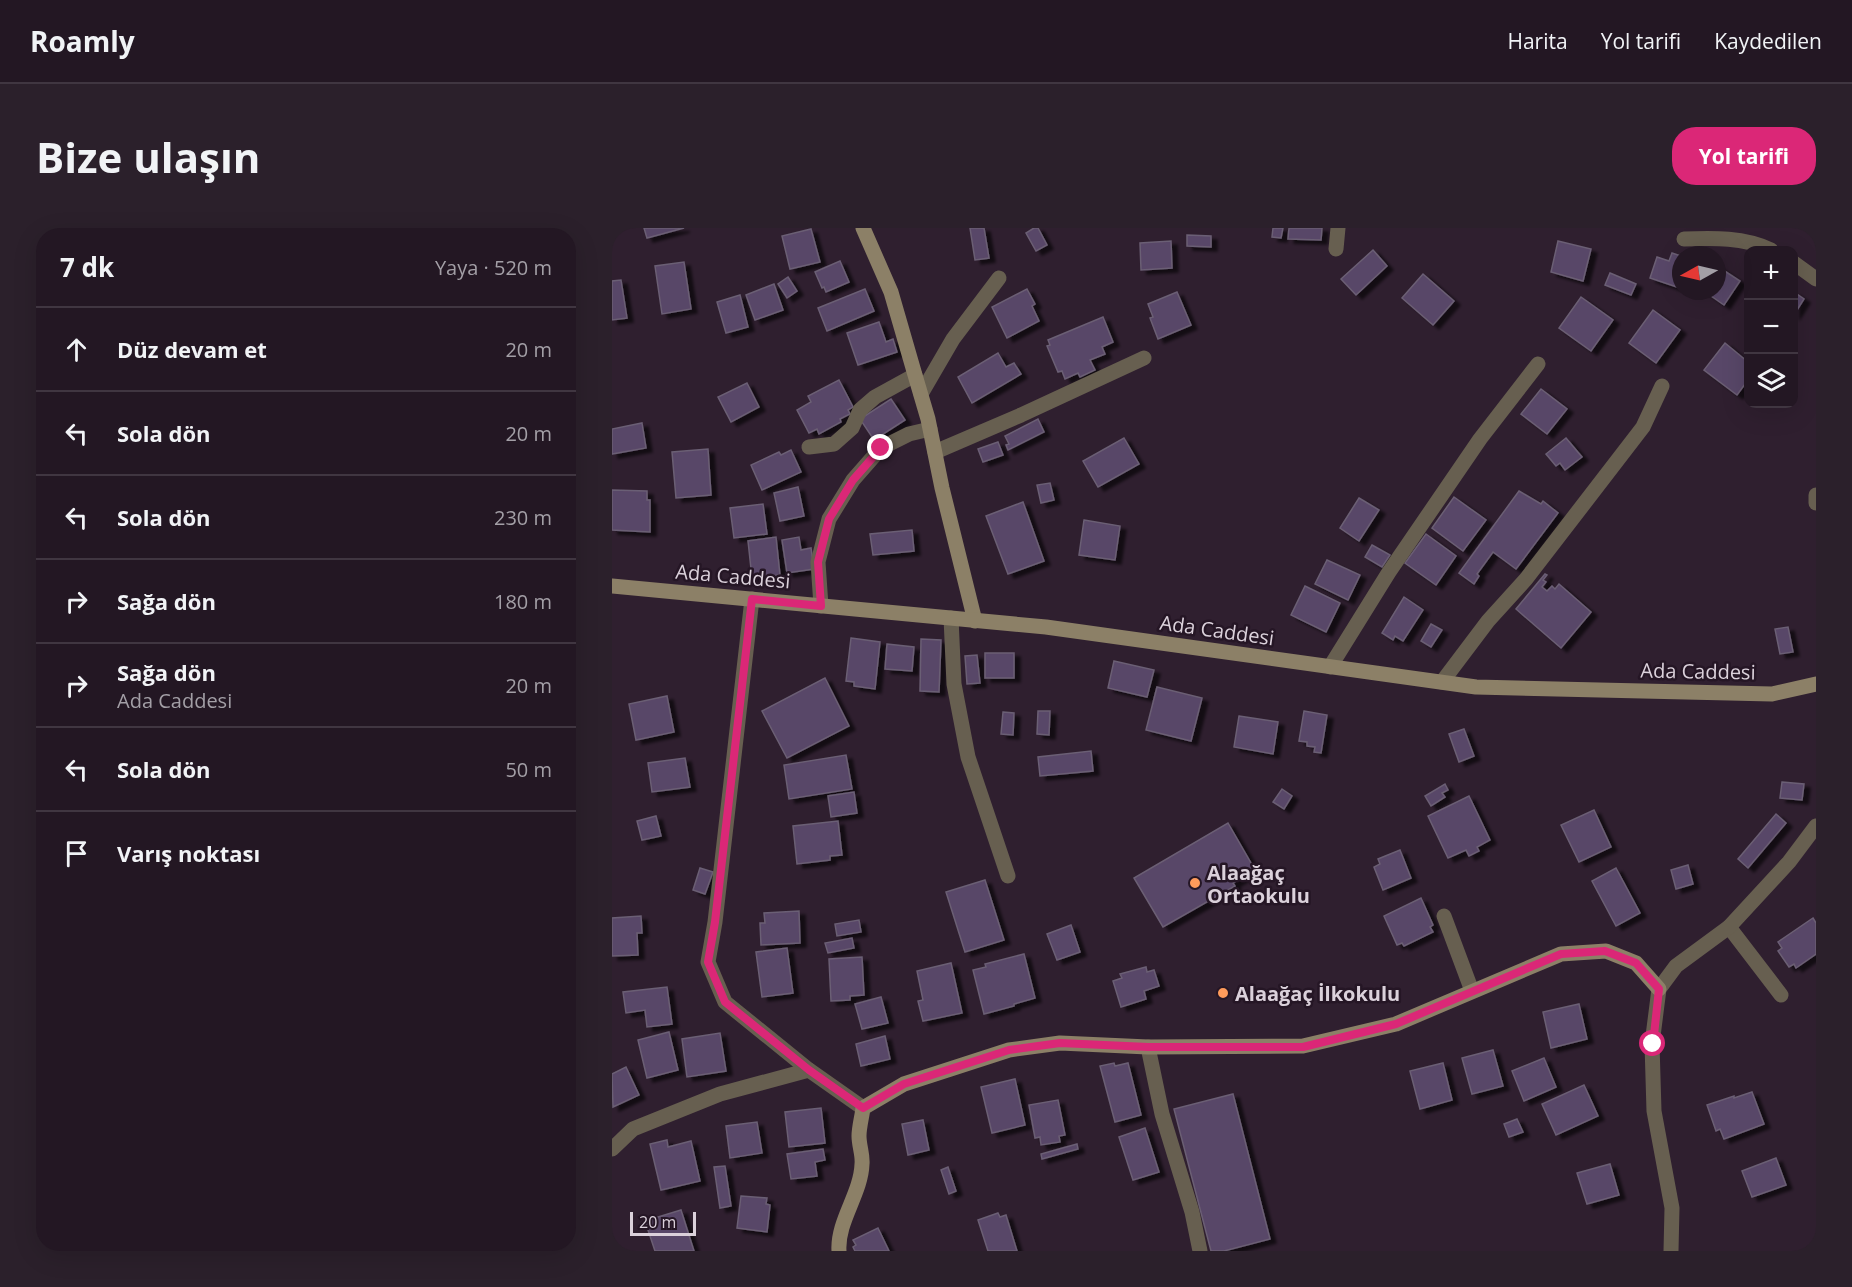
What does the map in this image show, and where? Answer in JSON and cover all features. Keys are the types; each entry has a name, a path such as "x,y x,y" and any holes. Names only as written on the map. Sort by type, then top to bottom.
{"street":[{"path":"863,228 891,292 921,394 975,621"},
{"path":"1336,249 1338,228"},
{"path":"1684,239 1711,238 1754,242 1762,246"},
{"path":"1798,266 1816,279"},
{"path":"921,394 953,339 999,278"},
{"path":"935,452 1144,358"},
{"path":"1330,667 1395,562 1480,439 1538,364"},
{"path":"809,447 834,444 852,428 860,410 876,397 915,375"},
{"path":"1442,682 1488,621 1526,579 1643,427 1662,386"},
{"path":"821,606 818,562 829,519 847,490 881,448 909,434 930,429"},
{"path":"1816,495 1816,503"},
{"name":"Ada Caddesi","path":"612,586 1046,627 1476,687 1772,694 1816,684"},
{"path":"752,599 715,922 708,962 725,1002 809,1070 863,1108"},
{"path":"951,618 954,684 968,757 1008,876"},
{"path":"1671,1251 1672,1208 1654,1111 1653,1044 1659,989 1676,966 1729,927 1789,862 1816,826"},
{"path":"1444,916 1472,991"},
{"path":"1729,927 1781,995"},
{"path":"863,1108 904,1084 1009,1050 1060,1043 1148,1047 1303,1047 1396,1024 1561,954 1605,951 1636,963 1659,989"},
{"path":"1148,1047 1162,1114 1192,1212 1200,1251"},
{"path":"612,1149 633,1128 720,1094 809,1070"},
{"path":"838,1251 838,1244 859,1182 862,1165 859,1136 863,1108"}],"building":[{"path":"644,228 684,228 647,238"},
{"path":"970,228 984,228 989,258 975,260"},
{"path":"1038,228 1047,245 1036,251 1026,233"},
{"path":"1273,228 1283,228 1281,238 1272,237"},
{"path":"1289,228 1322,228 1321,240 1288,239"},
{"path":"811,229 820,262 790,269 782,236"},
{"path":"1187,235 1211,236 1211,247 1187,246"},
{"path":"1171,241 1172,268 1141,270 1140,243"},
{"path":"1558,241 1591,249 1583,281 1551,272"},
{"path":"1373,250 1387,266 1356,295 1341,279"},
{"path":"1672,253 1672,285 1650,278 1657,257 1669,261"},
{"path":"840,261 849,282 826,292 815,272"},
{"path":"684,262 691,309 662,314 655,266"},
{"path":"1726,272 1740,281 1724,305 1717,300 1726,300"},
{"path":"1610,273 1636,284 1631,295 1605,285"},
{"path":"1423,274 1454,301 1433,325 1402,298"},
{"path":"788,277 797,291 787,298 778,284"},
{"path":"621,280 627,318 612,320 612,281"},
{"path":"774,284 783,310 755,320 746,295"},
{"path":"865,289 874,311 827,331 818,308"},
{"path":"1027,289 1035,304 1032,306 1039,321 1007,338 992,307"},
{"path":"1177,292 1191,325 1158,339 1150,318 1153,317 1148,304"},
{"path":"740,295 748,327 726,333 717,302"},
{"path":"1798,295 1804,299 1798,309"},
{"path":"1581,297 1613,320 1591,351 1559,328"},
{"path":"1653,310 1680,330 1656,363 1629,343"},
{"path":"1103,317 1113,342 1102,347 1105,354 1090,360 1095,370 1080,377 1078,373 1065,379 1062,371 1058,372 1047,346 1050,345 1048,340"},
{"path":"879,322 886,342 893,339 897,352 858,365 847,333"},
{"path":"1725,343 1744,359 1744,385 1737,395 1704,370"},
{"path":"998,353 1006,367 1014,363 1021,374 972,403 958,377"},
{"path":"839,380 853,407 848,410 850,414 840,419 841,422 819,434 817,429 809,433 797,410 811,402 808,396"},
{"path":"747,383 759,407 731,422 718,397"},
{"path":"1541,389 1567,409 1547,434 1521,414"},
{"path":"891,399 905,420 874,440 860,419"},
{"path":"1038,419 1044,432 1008,450 1006,445 1009,444 1005,436"},
{"path":"642,423 646,448 612,454 612,429"},
{"path":"1124,438 1139,464 1098,487 1083,461"},
{"path":"1566,438 1582,457 1565,470 1560,463 1556,466 1546,454"},
{"path":"998,442 1003,455 983,462 978,449"},
{"path":"708,449 711,495 676,498 672,452"},
{"path":"791,450 801,472 762,490 751,465 779,452 781,455"},
{"path":"1050,483 1054,500 1041,503 1037,485"},
{"path":"798,487 804,516 780,521 774,493"},
{"path":"612,490 647,491 647,500 650,500 650,532 612,530"},
{"path":"1519,491 1541,504 1543,501 1558,513 1516,569 1493,552 1477,574 1479,576 1474,584 1459,573"},
{"path":"1454,497 1486,520 1463,551 1432,528"},
{"path":"1359,498 1379,510 1359,541 1340,528"},
{"path":"1023,502 1044,561 1008,574 986,516"},
{"path":"763,504 767,534 734,538 730,508"},
{"path":"1084,520 1120,526 1115,560 1079,555"},
{"path":"912,530 914,551 873,555 870,534"},
{"path":"1426,534 1456,556 1436,585 1405,563"},
{"path":"776,537 780,575 752,578 748,541"},
{"path":"799,537 801,550 811,548 814,569 787,573 782,540"},
{"path":"1372,545 1390,555 1382,567 1365,557"},
{"path":"1327,560 1360,575 1348,600 1315,584"},
{"path":"1545,574 1547,575 1543,580 1546,582 1542,587 1547,591 1552,586 1555,589 1559,584 1591,612 1561,648 1516,609"},
{"path":"1305,586 1340,603 1326,632 1291,615"},
{"path":"1404,597 1423,610 1403,641 1395,636 1393,640 1382,633"},
{"path":"1431,624 1442,630 1431,647 1421,641"},
{"path":"1788,627 1793,652 1780,654 1775,629"},
{"path":"851,638 880,642 875,689 854,686 854,682 846,681"},
{"path":"921,639 941,640 939,692 920,691"},
{"path":"887,644 914,647 912,671 885,669"},
{"path":"985,653 1014,653 1014,678 985,678"},
{"path":"977,655 980,683 967,684 965,656"},
{"path":"1114,661 1154,670 1147,697 1108,688"},
{"path":"825,678 849,726 787,758 762,711"},
{"path":"1157,687 1202,698 1191,741 1146,730"},
{"path":"667,696 674,732 636,740 629,704"},
{"path":"1038,711 1050,711 1049,735 1037,734"},
{"path":"1304,711 1327,715 1321,753 1314,752 1315,747 1307,746 1307,742 1299,741"},
{"path":"1003,712 1014,713 1013,735 1001,734"},
{"path":"1239,716 1278,722 1273,754 1234,747"},
{"path":"1464,729 1474,756 1459,762 1449,734"},
{"path":"1091,751 1093,771 1040,776 1038,757"},
{"path":"846,755 852,789 789,799 784,765"},
{"path":"685,758 690,787 652,792 648,763"},
{"path":"1782,782 1804,784 1802,800 1780,798"},
{"path":"1445,784 1448,790 1442,793 1445,797 1431,806 1425,796"},
{"path":"1282,789 1292,796 1284,809 1273,802"},
{"path":"854,792 857,813 831,817 828,796"},
{"path":"1469,796 1490,840 1477,847 1479,851 1469,856 1466,850 1448,858 1428,816"},
{"path":"1594,810 1611,847 1579,862 1561,825"},
{"path":"1776,814 1786,823 1748,868 1738,859"},
{"path":"656,816 661,836 642,840 637,821"},
{"path":"838,821 842,855 830,856 830,860 797,864 793,826"},
{"path":"1228,823 1255,870 1233,883 1235,886 1163,927 1134,878"},
{"path":"1400,850 1411,878 1383,890 1374,867 1380,864 1378,859"},
{"path":"1688,865 1693,884 1676,889 1671,870"},
{"path":"700,868 713,872 705,894 693,890"},
{"path":"1616,868 1640,913 1616,926 1592,881"},
{"path":"985,880 1004,940 965,952 946,892"},
{"path":"1421,898 1433,925 1430,927 1433,932 1404,946 1402,943 1397,945 1384,916"},
{"path":"799,911 800,943 761,945 760,923 765,923 764,913"},
{"path":"641,916 642,933 637,933 638,955 612,956 612,918"},
{"path":"1813,918 1816,923 1816,954 1796,968 1794,964 1789,967 1778,951 1782,948 1778,942"},
{"path":"859,920 861,932 837,936 835,924"},
{"path":"1071,925 1080,952 1057,960 1047,934"},
{"path":"852,938 854,948 828,953 825,943"},
{"path":"787,948 793,993 762,997 756,952"},
{"path":"1024,954 1035,998 984,1014 973,970 986,967 985,964"},
{"path":"862,957 864,995 850,996 850,1000 831,1001 829,959"},
{"path":"951,963 962,1013 923,1021 918,1001 923,1000 917,971"},
{"path":"1146,967 1147,972 1154,970 1159,986 1144,991 1146,999 1121,1007 1113,981 1122,978 1120,974"},
{"path":"667,987 672,1024 647,1027 645,1010 626,1013 623,992"},
{"path":"881,997 888,1023 862,1029 855,1004"},
{"path":"1579,1004 1587,1039 1551,1048 1543,1012"},
{"path":"669,1032 678,1070 647,1078 638,1040"},
{"path":"720,1033 726,1071 687,1077 682,1039"},
{"path":"885,1036 890,1059 861,1066 856,1044"},
{"path":"1493,1050 1503,1086 1472,1094 1462,1058"},
{"path":"1544,1058 1556,1087 1524,1101 1512,1071"},
{"path":"1114,1063 1115,1066 1128,1063 1141,1115 1115,1122 1100,1066"},
{"path":"1443,1063 1452,1100 1420,1109 1410,1071"},
{"path":"626,1067 639,1095 613,1107 612,1074"},
{"path":"1015,1079 1025,1125 992,1133 981,1087"},
{"path":"1584,1085 1598,1116 1556,1135 1542,1104"},
{"path":"1752,1092 1764,1124 1724,1139 1720,1129 1716,1131 1707,1105"},
{"path":"1233,1094 1270,1239 1224,1251 1211,1251 1174,1109"},
{"path":"1058,1100 1065,1135 1059,1136 1060,1142 1041,1145 1040,1137 1035,1138 1029,1105"},
{"path":"821,1108 825,1143 789,1147 785,1112"},
{"path":"1517,1119 1523,1132 1509,1137 1504,1124"},
{"path":"923,1120 929,1150 908,1155 902,1124"},
{"path":"757,1122 762,1153 730,1158 726,1126"},
{"path":"1145,1128 1159,1172 1133,1180 1119,1137"},
{"path":"667,1140 668,1147 691,1141 700,1181 661,1190 650,1144"},
{"path":"1077,1144 1078,1149 1042,1159 1041,1154"},
{"path":"823,1149 825,1160 815,1162 817,1176 791,1179 787,1154"},
{"path":"1776,1158 1786,1185 1752,1197 1742,1171"},
{"path":"1610,1164 1619,1195 1587,1204 1577,1173"},
{"path":"725,1166 731,1206 720,1208 714,1167"},
{"path":"948,1167 956,1191 949,1194 941,1170"},
{"path":"741,1196 767,1198 766,1204 770,1205 767,1232 737,1228"},
{"path":"681,1210 694,1251 655,1251 645,1221"},
{"path":"998,1213 1000,1217 1006,1215 1017,1251 988,1251 978,1220"},
{"path":"878,1228 889,1251 855,1251 853,1247 856,1245 853,1240"}],"place":[{"name":"Alaağaç Ortaokulu","path":"1195,883"},
{"name":"Alaağaç İlkokulu","path":"1223,993"}],"route":[{"path":"881,448 853,480 829,519 818,562 821,606 752,599 715,922 708,962 725,1002 809,1070 863,1108 904,1084 1009,1050 1060,1043 1148,1047 1303,1047 1396,1024 1561,954 1605,951 1636,963 1659,989 1653,1044"}]}
